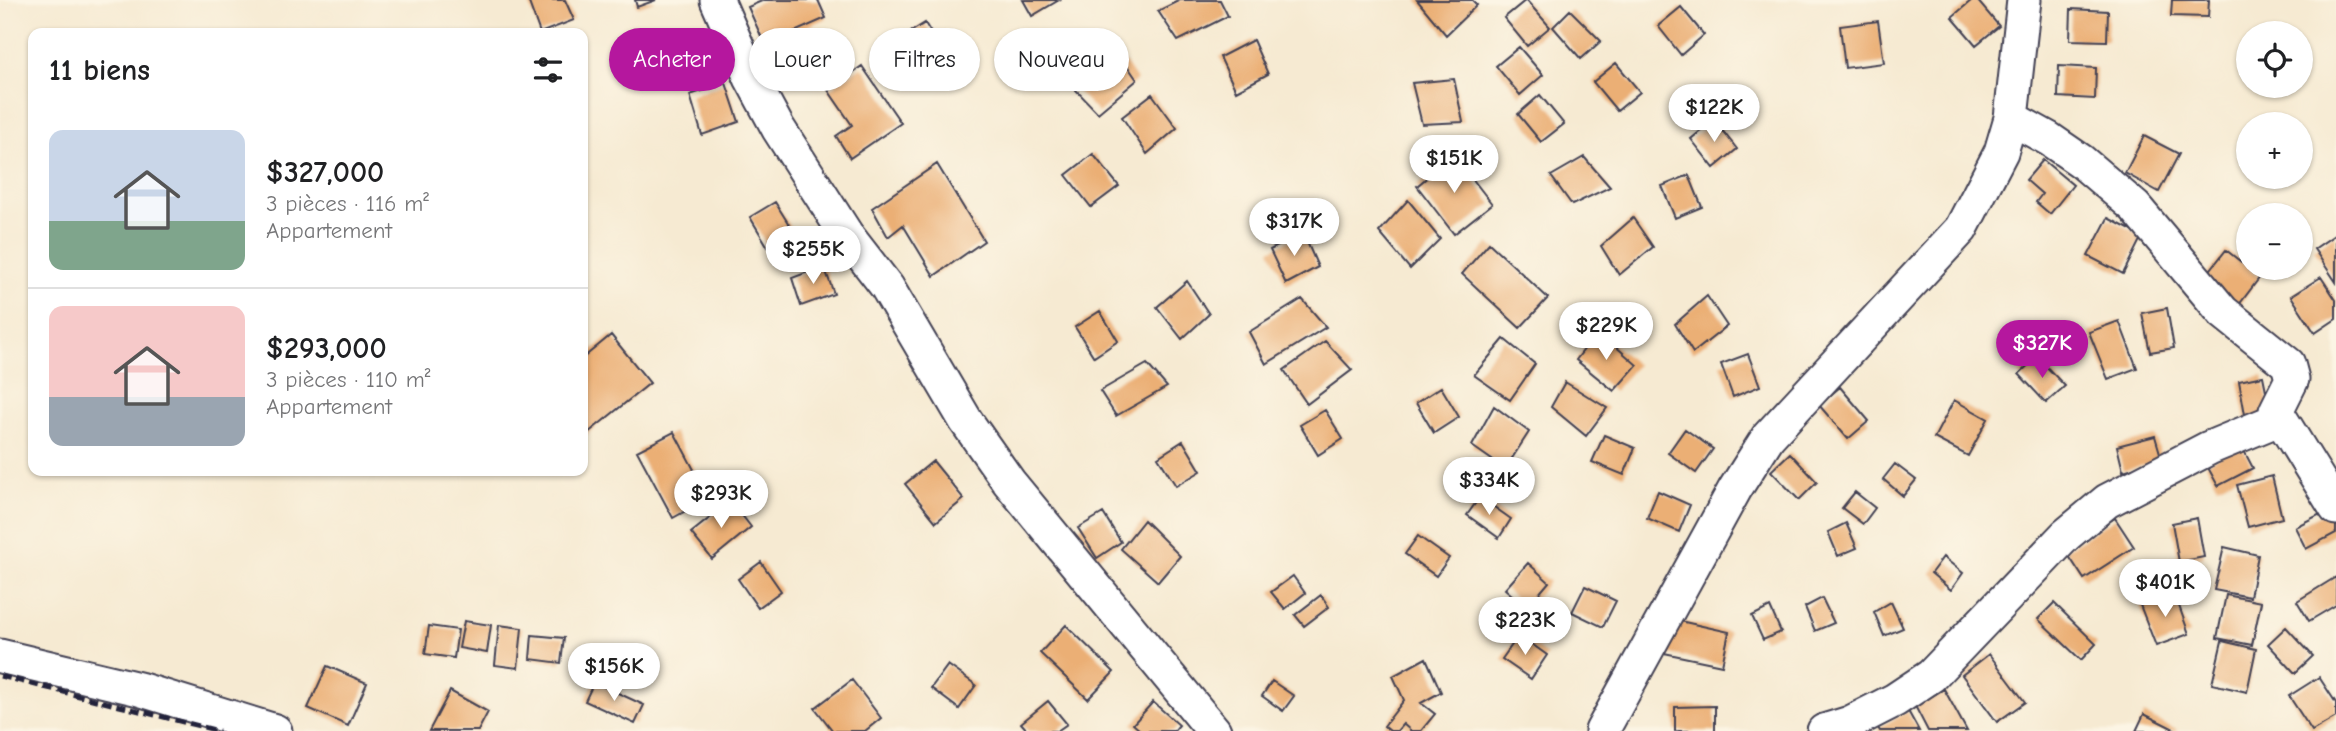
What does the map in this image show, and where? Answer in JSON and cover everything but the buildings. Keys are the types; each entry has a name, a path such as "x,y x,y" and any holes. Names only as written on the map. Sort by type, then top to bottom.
{"street":[{"path":"717,0 751,78 778,128 846,234 887,287 966,421 1009,482 1214,731"},
{"path":"1602,731 1735,489 1768,438 1961,229 2001,152 2011,118 2024,0"},
{"path":"2011,118 2081,161 2135,207 2223,312 2288,364 2292,379 2278,403 2279,419 2336,508"},
{"path":"1824,731 1862,717 1931,676 2066,535 2107,501 2209,448 2279,419"},
{"path":"0,656 139,690 275,731"}],"railway":[{"path":"0,676 219,731"}]}
